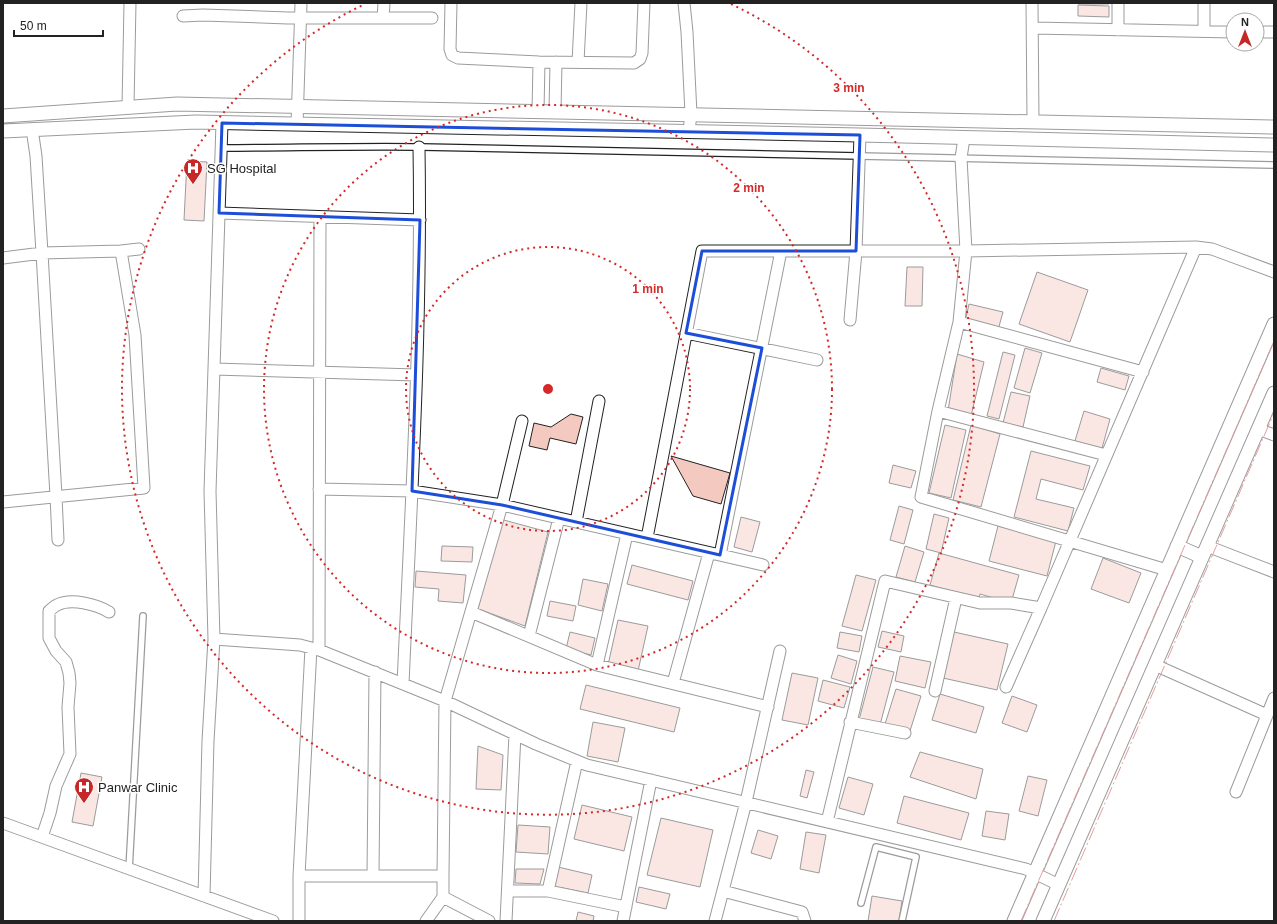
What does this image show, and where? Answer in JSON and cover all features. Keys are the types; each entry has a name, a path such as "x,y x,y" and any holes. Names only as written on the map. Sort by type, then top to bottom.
{"street":[{"path":"128,107 130,3"},
{"path":"297,124 301,3"},
{"path":"383,18 384,3"},
{"path":"451,3 450,49 452,55 458,58 539,62 634,63 640,59 642,53 644,3"},
{"path":"578,62 582,3"},
{"path":"684,3 691,114 689,132"},
{"path":"1032,3 1033,121"},
{"path":"1118,3 1118,30"},
{"path":"1204,3 1204,31"},
{"path":"183,16 432,18"},
{"path":"1033,28 1225,32"},
{"path":"538,111 539,62"},
{"path":"555,111 556,62"},
{"path":"3,116 177,104 1274,127"},
{"path":"3,131 196,122 1274,145"},
{"path":"204,896 208,741 214,639 210,491 222,123"},
{"path":"32,129 36,156 58,540"},
{"path":"850,320 856,251 860,135"},
{"path":"964,138 961,158 966,251 959,322 938,412 921,497 1167,570"},
{"path":"403,684 416,374 420,220 419,147"},
{"path":"219,213 420,220"},
{"path":"299,921 299,876 315,649 319,489 320,217"},
{"path":"1006,687 1196,247"},
{"path":"647,538 702,250 966,251 1196,247 1212,249 1274,272"},
{"path":"3,258 42,253 139,249"},
{"path":"3,502 144,488 135,335 121,250"},
{"path":"673,683 714,554 762,348 781,251"},
{"path":"959,322 1143,372"},
{"path":"1014,921 1274,324"},
{"path":"686,333 817,360"},
{"path":"214,369 416,374"},
{"path":"1043,921 1274,393"},
{"path":"576,522 599,401"},
{"path":"938,412 1106,456"},
{"path":"426,921 444,897 445,701 502,505 522,421"},
{"path":"1258,429 1274,435"},
{"path":"319,489 412,491 502,505 763,565"},
{"path":"529,636 559,518"},
{"path":"596,665 627,534"},
{"path":"1177,546 1205,552 1274,572"},
{"path":"827,822 885,581 980,603 1011,603 1041,608"},
{"path":"935,691 956,598"},
{"path":"42,837 50,813 56,786 70,754 68,707 70,683 69,673 66,662 56,651 48,638 49,610 57,605 75,603 88,604 102,608 109,612"},
{"path":"471,612 596,665 768,707"},
{"path":"214,639 300,645 315,649 445,701 515,734 587,765 1026,869 1059,885"},
{"path":"715,921 746,802 780,651"},
{"path":"1155,665 1267,715"},
{"path":"373,876 375,672"},
{"path":"1236,792 1274,698"},
{"path":"850,722 905,733"},
{"path":"506,921 515,734"},
{"path":"548,891 577,761"},
{"path":"623,921 651,780"},
{"path":"3,823 273,921"},
{"path":"299,876 443,876"},
{"path":"723,890 802,912 805,921"},
{"path":"508,891 548,891 626,907"},
{"path":"444,897 489,921"}],"lane":[{"path":"221,148 419,147 961,158 1059,162 1274,165"},
{"path":"130,870 142,616"},
{"path":"861,904 879,834"},
{"path":"876,847 916,857 902,921"}],"highlighted area":[{"path":"222,123 860,135 856,251 702,251 686,333 762,348 720,555 502,505 412,491 420,220 219,213"}],"building":[{"path":"1109,3 1109,4 1078,4"},
{"path":"1078,5 1109,6 1109,17 1078,16"},
{"path":"187,161 207,162 204,221 184,220"},
{"path":"907,267 923,267 922,306 905,306"},
{"path":"1037,272 1088,290 1070,342 1019,324"},
{"path":"969,304 1003,312 998,330 965,322"},
{"path":"1025,348 1042,353 1030,393 1014,388"},
{"path":"1003,352 1015,355 999,419 987,416"},
{"path":"957,354 984,362 971,416 948,411"},
{"path":"1101,368 1129,376 1125,390 1097,382"},
{"path":"1011,392 1030,396 1023,427 1003,423"},
{"path":"1084,411 1110,419 1101,452 1074,444"},
{"path":"571,414 583,417 576,444 550,438 547,450 529,446 534,423 551,427"},
{"path":"945,425 966,430 951,498 929,493"},
{"path":"971,425 1000,434 981,507 953,500"},
{"path":"1031,451 1090,466 1083,490 1041,479 1036,499 1074,508 1068,531 1014,517"},
{"path":"671,456 730,473 721,504 693,496"},
{"path":"893,465 916,471 911,488 889,483"},
{"path":"899,506 913,510 904,544 890,540"},
{"path":"934,514 949,518 941,553 926,549"},
{"path":"741,517 760,522 752,552 734,547"},
{"path":"500,519 548,532 525,626 478,609"},
{"path":"998,526 1056,541 1047,576 989,561"},
{"path":"442,546 473,547 472,562 441,561"},
{"path":"905,546 924,552 915,582 896,577"},
{"path":"939,553 1019,575 1011,603 980,594 979,599 930,585"},
{"path":"1103,558 1141,573 1129,603 1091,589"},
{"path":"632,565 693,581 688,600 627,584"},
{"path":"416,571 466,575 463,603 438,601 439,589 415,587"},
{"path":"856,575 876,580 862,631 842,626"},
{"path":"583,579 608,584 602,611 578,605"},
{"path":"550,601 576,606 573,621 547,616"},
{"path":"618,620 648,626 638,671 608,665"},
{"path":"882,631 904,636 901,652 878,647"},
{"path":"570,632 595,638 591,655 566,649"},
{"path":"840,632 862,636 859,652 837,648"},
{"path":"954,632 1008,644 997,690 943,678"},
{"path":"838,655 857,661 851,684 831,678"},
{"path":"900,656 931,662 925,688 895,681"},
{"path":"873,667 894,672 880,725 859,720"},
{"path":"792,673 818,678 808,725 782,720"},
{"path":"823,680 850,687 844,708 818,701"},
{"path":"586,685 680,708 674,732 580,709"},
{"path":"896,689 921,696 910,731 885,724"},
{"path":"940,694 984,707 976,733 932,720"},
{"path":"1012,696 1037,705 1027,732 1002,723"},
{"path":"593,722 625,728 618,762 587,756"},
{"path":"478,746 503,755 501,790 476,789"},
{"path":"920,752 983,769 976,799 910,777"},
{"path":"806,770 814,772 807,798 800,796"},
{"path":"81,773 102,777 93,826 72,822"},
{"path":"1028,776 1047,780 1038,816 1019,811"},
{"path":"848,777 873,784 864,815 839,808"},
{"path":"904,796 969,813 961,840 897,823"},
{"path":"582,805 632,817 624,851 574,839"},
{"path":"986,811 1009,814 1005,840 982,836"},
{"path":"661,818 713,830 700,887 647,875"},
{"path":"518,825 550,827 548,854 516,852"},
{"path":"758,830 778,836 771,859 751,853"},
{"path":"806,832 826,835 819,873 800,869"},
{"path":"558,867 592,875 588,893 554,886"},
{"path":"516,869 544,869 540,884 515,883"},
{"path":"639,887 670,894 666,909 636,902"},
{"path":"872,896 902,901 899,921 868,921"},
{"path":"578,912 594,916 593,921 576,921"}],"power":[{"path":"1021,921 1274,341"},
{"path":"1054,921 1274,413"}],"place":[{"name":"SG Hospital","path":"193,185"},
{"name":"Panwar Clinic","path":"84,804"}]}
